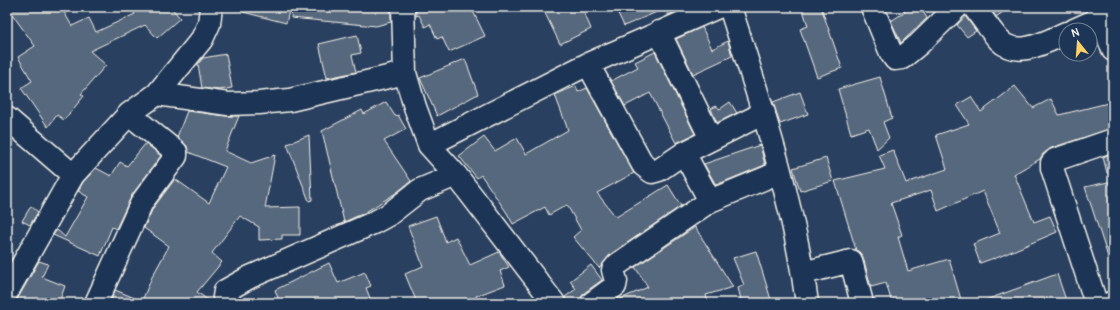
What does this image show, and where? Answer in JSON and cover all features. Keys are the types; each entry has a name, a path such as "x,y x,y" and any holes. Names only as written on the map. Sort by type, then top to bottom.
{"street":[{"path":"7,292 73,175 129,114 157,94 202,39 209,24 211,7"},
{"path":"403,7 405,73 415,107 429,145 456,175 554,303"},
{"path":"429,145 588,64 718,7"},
{"path":"730,7 764,113 780,172 803,273 807,303"},
{"path":"872,7 891,53 896,59 902,58 919,44 957,7"},
{"path":"974,7 999,41 1011,48 1023,49 1036,46 1058,36"},
{"path":"1086,22 1099,13 1113,50"},
{"path":"659,32 711,139"},
{"path":"588,64 643,165 652,172 659,170 684,153 764,113"},
{"path":"157,94 228,104 258,103 290,100 405,73"},
{"path":"96,303 142,202 176,156 176,152 129,114"},
{"path":"7,118 73,175"},
{"path":"1096,303 1052,168 1052,163 1055,160 1113,140"},
{"path":"684,153 710,201"},
{"path":"592,303 615,286 616,281 614,270 618,264 710,201 780,172"},
{"path":"230,303 224,297 225,291 250,276 373,223 388,215 420,190 456,175"},
{"path":"803,273 851,261 862,303"}],"building":[{"path":"7,7 61,7 72,26 89,18 96,32 135,14 129,7 171,7 180,18 157,38 145,25 90,51 106,65 81,94 84,96 64,120 57,115 48,127 21,88 32,81 18,57 35,46"},
{"path":"244,7 290,7 286,23 243,12"},
{"path":"292,7 391,7 391,22 376,26 291,18"},
{"path":"416,7 471,7 485,36 449,52 442,37 437,39 430,24 425,27 419,15 416,16"},
{"path":"542,7 582,7 591,29 560,44"},
{"path":"615,7 687,7 668,15 666,8 624,26"},
{"path":"802,7 821,7 842,68 817,77 800,29 808,26"},
{"path":"902,7 920,7 927,18 901,43 891,21 905,12"},
{"path":"989,7 1010,7 996,17"},
{"path":"965,16 976,31 967,37 957,25"},
{"path":"702,27 712,49 728,41 732,56 693,74 676,39"},
{"path":"357,35 361,53 352,55 356,72 327,78 319,44"},
{"path":"655,52 695,134 676,143 650,93 625,106 611,81 638,67 635,62"},
{"path":"226,54 232,88 219,90 202,88 198,64 203,58"},
{"path":"465,59 478,94 437,116 420,78"},
{"path":"880,77 892,118 883,122 889,138 877,149 869,128 851,134 838,89"},
{"path":"576,86 578,92 587,88 634,173 597,193 616,217 668,185 681,206 611,254 599,268 573,237 581,230 567,205 549,215 545,207 513,224 481,175 477,178 459,156 484,137 495,151 517,138 526,154 568,130 555,95"},
{"path":"1015,86 1033,108 1051,99 1059,115 1108,103 1113,121 1113,128 1051,148 1043,154 1040,159 1014,174 1034,222 1050,216 1057,232 994,259 980,263 973,244 1000,233 983,191 938,211 931,190 891,203 902,235 898,237 908,271 949,259 962,303 892,303 886,283 871,287 863,257 856,250 835,181 885,169 879,155 893,150 906,183 947,169 936,135 969,124 957,105 971,97 981,112"},
{"path":"800,92 808,114 780,124 773,102"},
{"path":"386,102 395,116 398,115 406,129 384,141 411,181 396,193 364,213 344,222 322,131 362,110 364,114"},
{"path":"730,102 737,113 717,123 711,109 716,106 720,109"},
{"path":"187,111 226,116 239,116 225,151 251,163 275,155 265,208 300,207 300,235 282,235 282,239 259,240 259,227 240,216 212,253 222,262 197,292 212,303 110,303 115,290 142,301 152,277 169,246 144,228 153,208 175,179 209,203 226,167 188,152 187,146 177,137"},
{"path":"309,135 312,200 309,201 287,144"},
{"path":"146,143 161,156 132,195 116,229 112,227 100,256 53,235 57,230 65,237 88,197 78,191 83,182 96,168 111,176 120,162 127,166"},
{"path":"760,145 765,165 716,185 704,164"},
{"path":"1113,153 1113,172 1107,173 1103,157"},
{"path":"826,158 833,181 800,191 793,168"},
{"path":"1113,181 1113,263 1110,263 1085,187"},
{"path":"31,206 38,212 30,225 22,221"},
{"path":"436,216 446,242 456,237 470,265 499,252 509,267 500,271 505,285 476,296 479,303 417,303 405,274 423,266 408,226"},
{"path":"695,227 733,287 706,295 708,303 662,303 660,298 649,303 613,303 648,287 635,267"},
{"path":"756,251 772,303 742,303 738,288 744,285 733,258"},
{"path":"39,261 48,264 42,277 65,286 59,303 13,303 18,298"},
{"path":"329,263 338,283 365,272 371,286 366,288 372,303 280,303 275,290"},
{"path":"591,265 602,280 584,293 580,303 566,303 565,297 576,289 570,281"},
{"path":"1057,274 1067,303 983,303 983,301"}]}
